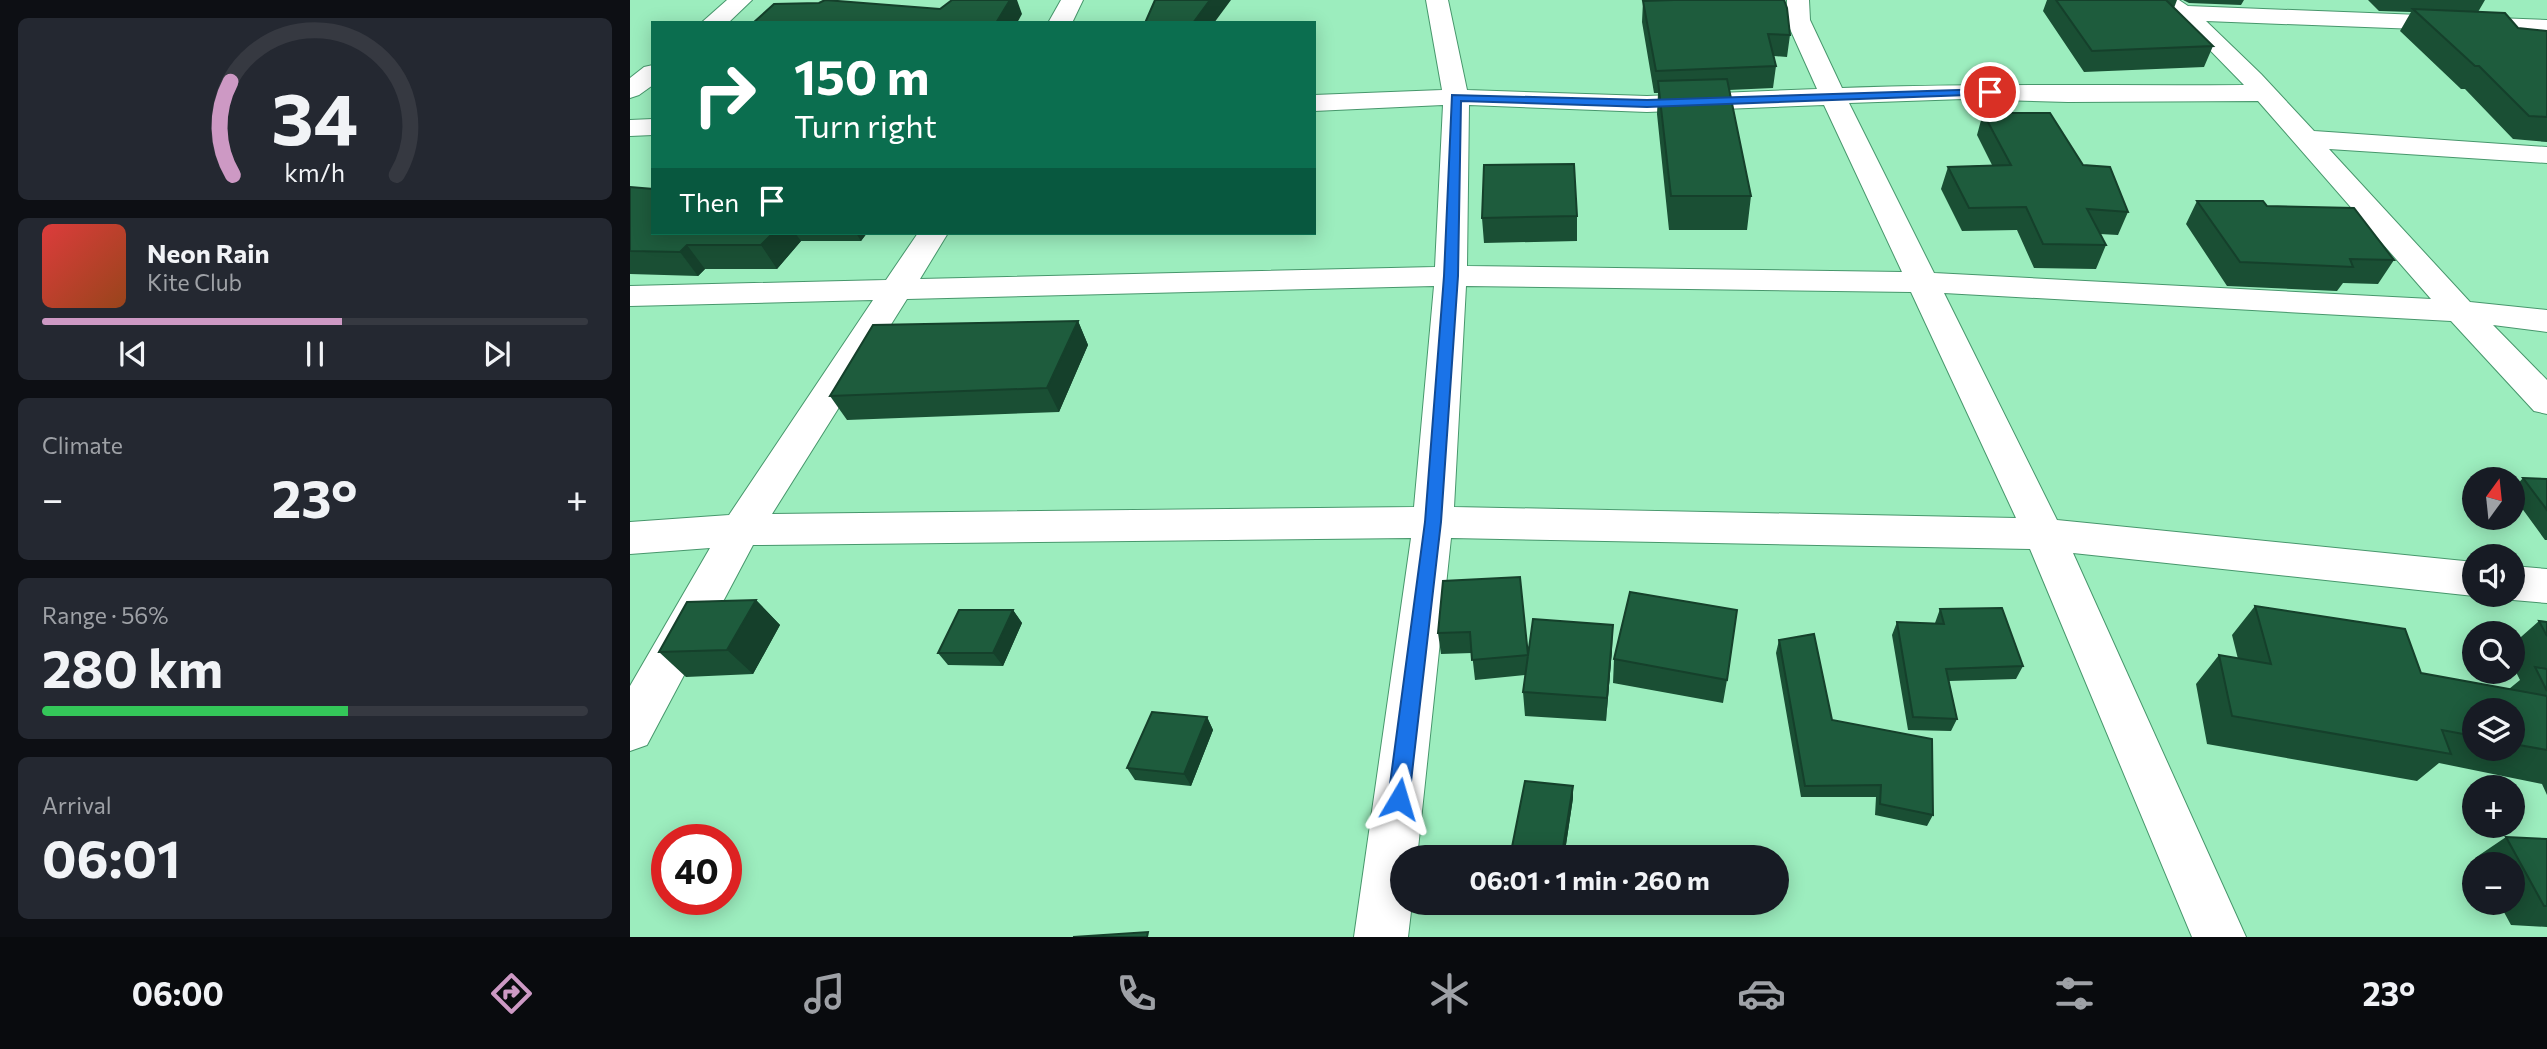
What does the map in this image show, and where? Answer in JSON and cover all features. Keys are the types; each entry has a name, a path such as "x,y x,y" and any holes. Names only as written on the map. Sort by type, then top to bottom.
{"street":[{"path":"715,21 741,0"},
{"path":"1061,21 1072,0"},
{"path":"1381,937 1433,522 1451,276 1456,97 1437,0"},
{"path":"1798,0 1798,20 2044,534 2219,937"},
{"path":"2174,6 2544,17"},
{"path":"2174,6 2265,93 2458,311 2547,402"},
{"path":"630,90 651,74"},
{"path":"1316,103 1456,97 1647,104 1964,91 2068,94 2265,93"},
{"path":"630,128 651,127"},
{"path":"2305,139 2547,155"},
{"path":"630,730 741,530 932,235"},
{"path":"630,296 1451,276 1922,282 2458,311 2547,321"},
{"path":"630,538 741,530 1433,522 2044,534 2462,578"},
{"path":"2525,584 2547,586"}],"building":[{"path":"825,0 940,9 952,0 1010,0 997,21 755,21 774,4 819,3"},
{"path":"1155,0 1210,0 1194,21 1146,21"},
{"path":"1784,0 1790,35 1768,34 1776,66 1656,71 1643,1"},
{"path":"2056,0 2166,0 2213,46 2092,51"},
{"path":"2413,9 2505,13 2518,28 2547,31 2547,117 2529,116 2479,66 2475,66"},
{"path":"1727,79 1751,196 1671,196 1658,81"},
{"path":"1983,113 2050,113 2083,165 2110,167 2128,212 2087,209 2106,245 2043,244 2026,207 1969,208 1948,167 2011,165"},
{"path":"1574,164 1577,216 1482,218 1484,165"},
{"path":"630,187 651,189 651,235 771,235 761,245 687,245 680,252 630,251"},
{"path":"2197,201 2263,201 2267,206 2354,208 2394,260 2350,259 2353,267 2240,262"},
{"path":"1078,321 1047,388 830,396 873,325"},
{"path":"2525,478 2547,479 2547,510 2525,481"},
{"path":"1520,577 1528,655 1472,660 1470,632 1438,633 1443,581"},
{"path":"1630,592 1737,610 1727,680 1614,659"},
{"path":"756,600 727,650 659,652 687,602"},
{"path":"2255,606 2405,629 2421,673 2462,680 2462,684 2481,684 2547,696 2547,750 2525,746 2525,698 2462,698 2462,734 2442,730 2451,754 2232,716 2219,655 2271,664"},
{"path":"2002,608 2023,666 1946,669 1957,719 1913,717 1897,622 1944,624 1940,609"},
{"path":"959,610 1013,610 993,653 938,653"},
{"path":"1533,619 1613,625 1607,698 1523,692"},
{"path":"2539,621 2547,622 2547,636"},
{"path":"1814,634 1832,720 1932,739 1933,815 1880,804 1881,785 1805,786 1779,640"},
{"path":"2535,667 2547,669 2547,691"},
{"path":"1152,712 1207,717 1184,774 1127,768"},
{"path":"1525,781 1573,786 1563,845 1512,845"},
{"path":"2507,838 2547,839 2547,906 2544,906 2525,872 2525,852 2514,852"},
{"path":"1148,932 1147,937 1073,937"}],"route":[{"path":"1399,799 1433,522 1451,276 1456,97 1647,104 1860,94 1990,92"}]}
